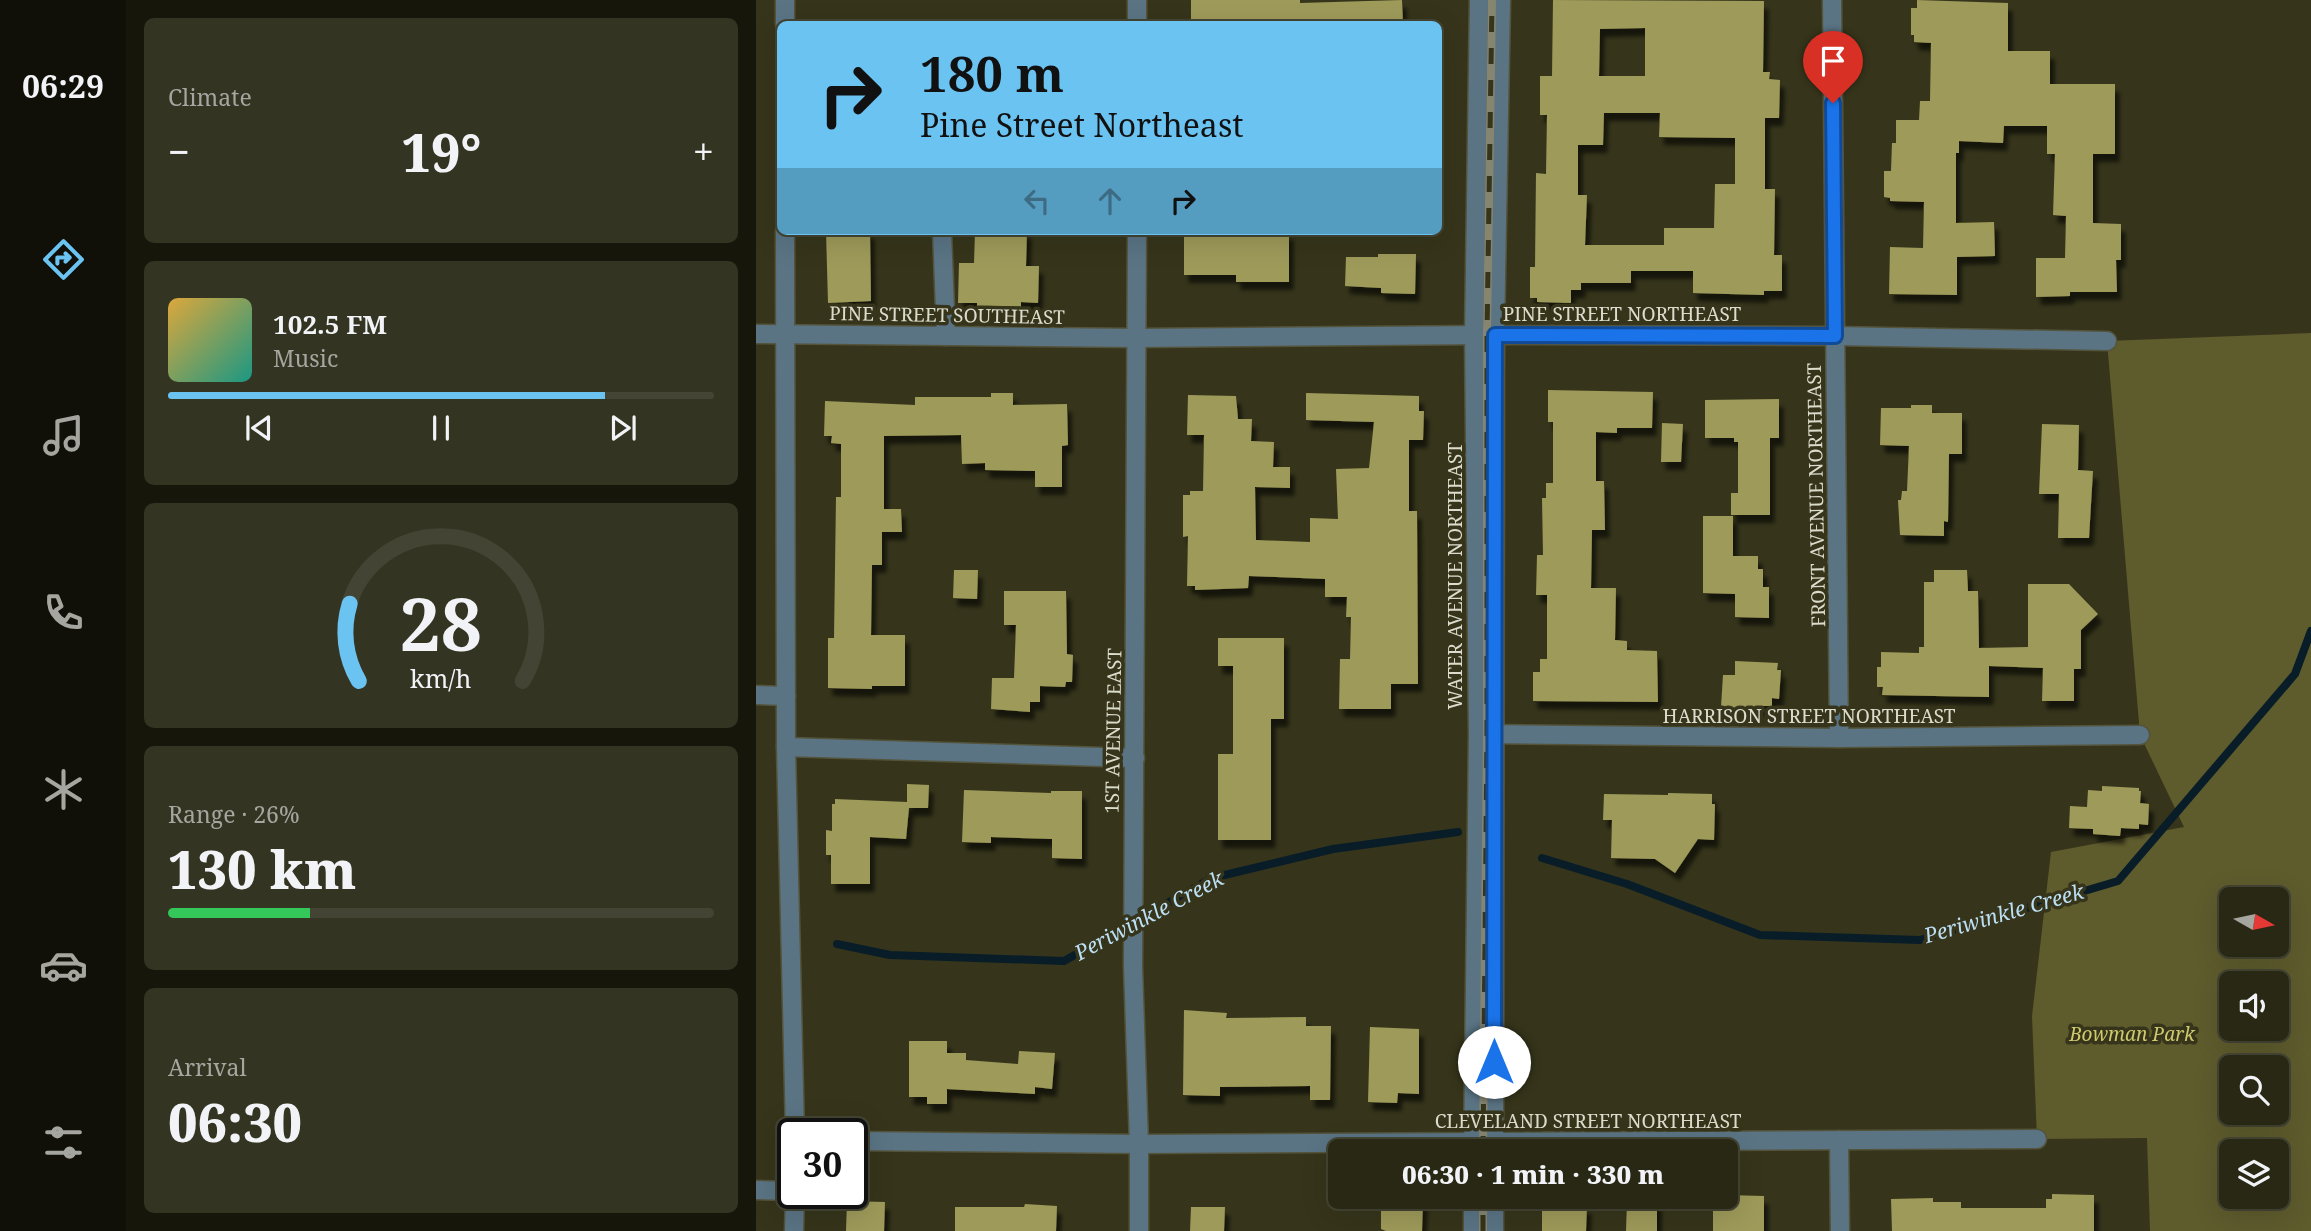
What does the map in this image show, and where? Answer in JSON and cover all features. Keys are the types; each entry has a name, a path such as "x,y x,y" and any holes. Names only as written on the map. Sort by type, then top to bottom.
{"street":[{"path":"785,0 785,21"},
{"path":"1137,0 1137,21"},
{"name":"WATER AVENUE NORTHEAST","path":"1479,0 1474,336 1486,735 1494,1139"},
{"name":"WATER AVENUE NORTHEAST","path":"1474,1139 1486,735 1501,0"},
{"name":"FRONT AVENUE NORTHEAST","path":"1832,0 1839,738"},
{"path":"785,235 786,747 795,1118"},
{"path":"942,235 946,336"},
{"name":"1ST AVENUE EAST","path":"1137,235 1133,967 1139,1231"},
{"name":"PINE STREET SOUTHEAST","path":"756,334 1137,338"},
{"name":"PINE STREET NORTHEAST","path":"1137,338 1835,336 2107,341"},
{"path":"756,695 786,695"},
{"name":"HARRISON STREET NORTHEAST","path":"1486,735 1839,738 2140,735"},
{"path":"786,747 1135,758"},
{"name":"CLEVELAND STREET NORTHEAST","path":"1738,1142 2037,1139"},
{"path":"1839,1140 1840,1231"},
{"name":"CLEVELAND STREET NORTHEAST","path":"868,1141 1328,1146"},
{"path":"756,1189 777,1191"},
{"path":"794,1209 794,1231"},
{"path":"1473,1209 1473,1231"},
{"path":"1494,1209 1494,1231"}],"green space":[{"name":"Bowman Park","path":"2311,333 2311,1231 2150,1231 2147,1138 2037,1139 2032,1016 2051,852 2184,827 2140,735 2107,341"}],"building":[{"path":"1191,0 1300,0 1300,3 1402,0 1403,21 1191,21"},
{"path":"1553,0 1764,1 1763,72 1770,72 1769,79 1780,80 1779,118 1765,118 1765,189 1775,189 1774,255 1782,255 1782,291 1764,291 1764,295 1693,293 1693,271 1631,271 1631,283 1581,283 1581,290 1571,290 1571,303 1537,302 1537,298 1530,298 1530,267 1535,267 1536,173 1546,174 1547,115 1540,115 1540,76 1552,76","holes":["1645,28 1645,76 1599,76 1600,29","1604,113 1660,113 1659,137 1735,138 1735,184 1715,184 1714,228 1664,228 1664,245 1585,245 1587,195 1578,195 1578,145 1603,145"]},
{"path":"1917,0 2008,3 2008,51 2050,51 2050,84 2115,84 2115,154 2093,154 2093,223 2121,224 2121,260 2116,260 2117,292 2070,292 2070,296 2036,297 2036,258 2065,258 2066,216 2053,215 2055,154 2047,154 2047,126 2004,126 2003,143 1959,141 1959,153 1956,153 1956,223 1994,222 1995,256 1957,257 1957,295 1889,294 1890,247 1923,248 1924,202 1890,201 1890,198 1884,197 1884,171 1891,171 1892,143 1896,143 1896,120 1919,120 1920,101 1930,101 1931,43 1914,42 1914,35 1911,35 1911,8 1917,8"},
{"path":"826,235 870,235 871,301 828,303"},
{"path":"975,235 1027,235 1026,266 1039,266 1038,303 1021,302 1021,307 958,303 959,263 974,263"},
{"path":"1184,235 1289,235 1289,282 1236,282 1236,275 1184,275"},
{"path":"1378,254 1416,254 1415,294 1381,293 1381,288 1345,286 1346,257 1378,257"},
{"path":"1548,390 1653,392 1652,428 1617,428 1617,433 1596,432 1596,481 1604,481 1605,530 1592,530 1591,588 1616,588 1615,640 1627,641 1627,650 1657,651 1658,702 1533,701 1533,672 1540,672 1540,659 1547,659 1547,595 1536,595 1537,555 1543,555 1542,498 1546,498 1546,483 1553,483 1553,422 1548,422"},
{"path":"991,393 1013,393 1013,405 1067,404 1068,445 1062,446 1062,487 1035,487 1035,471 985,470 985,463 962,464 961,435 884,436 884,509 901,509 902,532 882,532 882,565 872,565 871,635 905,635 905,686 872,686 872,689 828,688 828,638 834,638 836,497 841,497 841,444 831,443 832,436 824,436 825,401 915,405 915,397 991,397"},
{"path":"1306,393 1419,396 1419,411 1424,411 1423,440 1409,440 1409,511 1417,511 1418,684 1391,684 1391,709 1339,709 1340,659 1350,659 1351,617 1346,617 1347,597 1325,597 1325,579 1249,576 1248,588 1195,590 1195,586 1187,586 1188,536 1183,537 1183,495 1190,495 1190,491 1203,491 1204,435 1187,435 1188,395 1236,396 1238,419 1252,419 1251,441 1274,442 1273,467 1290,467 1290,488 1255,487 1256,540 1310,542 1310,518 1338,519 1336,469 1369,468 1374,422 1306,420"},
{"path":"1779,399 1779,438 1770,438 1770,515 1731,515 1731,493 1738,493 1738,442 1734,442 1734,438 1705,438 1705,400"},
{"path":"1911,405 1932,405 1932,413 1962,413 1962,454 1949,454 1948,522 1944,521 1944,536 1900,535 1898,500 1901,500 1902,491 1907,491 1909,446 1880,445 1881,408 1911,408"},
{"path":"1662,423 1683,424 1681,462 1661,462"},
{"path":"2042,424 2079,425 2078,470 2093,471 2089,538 2058,538 2059,494 2039,494"},
{"path":"1703,516 1733,516 1733,556 1758,556 1758,569 1763,569 1763,587 1769,587 1769,618 1735,617 1735,594 1703,593"},
{"path":"954,570 978,570 977,599 953,598"},
{"path":"1934,570 1967,570 1968,591 1978,591 1979,648 2028,647 2028,584 2069,584 2098,614 2081,630 2081,669 2074,669 2074,701 2042,701 2043,668 1989,666 1989,697 1882,695 1883,687 1877,687 1877,667 1881,667 1881,652 1919,653 1919,647 1924,647 1924,582 1934,582"},
{"path":"1004,591 1066,591 1067,654 1073,655 1072,682 1066,682 1065,687 1040,686 1040,702 1030,702 1030,712 991,709 992,678 1014,678 1016,625 1004,625"},
{"path":"1218,638 1284,638 1284,719 1271,719 1271,840 1218,840 1218,754 1233,754 1233,666 1218,666"},
{"path":"1735,661 1778,663 1777,670 1781,670 1779,699 1772,698 1772,706 1757,706 1757,709 1721,707 1723,675 1735,675"},
{"path":"907,784 929,785 928,808 909,808 906,839 870,837 870,884 831,884 831,855 826,855 826,830 832,831 832,804 835,804 835,799 907,802"},
{"path":"2102,786 2139,788 2140,803 2149,804 2148,825 2139,824 2139,829 2121,828 2120,836 2093,834 2093,829 2069,828 2070,806 2087,807 2088,790 2102,791"},
{"path":"964,790 1051,793 1082,791 1082,859 1052,858 1052,839 991,837 991,843 962,842"},
{"path":"1604,794 1712,794 1712,804 1715,804 1714,840 1698,839 1675,873 1655,859 1611,858 1612,820 1603,820"},
{"path":"1184,1010 1227,1013 1226,1018 1306,1017 1306,1026 1331,1026 1330,1100 1310,1100 1310,1086 1220,1087 1220,1096 1183,1095"},
{"path":"1370,1027 1419,1029 1419,1094 1398,1093 1397,1103 1368,1102"},
{"path":"909,1041 947,1041 947,1053 966,1053 966,1060 1018,1064 1019,1051 1055,1053 1052,1089 1035,1087 1035,1094 947,1089 947,1104 927,1104 927,1097 909,1097"},
{"path":"2052,1194 2094,1195 2094,1231 1892,1231 1891,1199 1933,1198 1933,1202 1961,1202 1961,1208 2046,1208 2046,1199 2052,1199"},
{"path":"1738,1195 1764,1196 1764,1231 1713,1231 1713,1209 1738,1209"},
{"path":"868,1202 885,1202 884,1231 846,1231 847,1209 868,1209"},
{"path":"1025,1204 1057,1206 1056,1231 955,1231 955,1207 1024,1207"},
{"path":"1191,1207 1225,1207 1224,1231 1190,1231"},
{"path":"1381,1209 1423,1209 1422,1231 1381,1229"},
{"path":"1542,1209 1587,1209 1586,1231 1542,1231"},
{"path":"1627,1209 1657,1209 1657,1231 1626,1231"}],"waterway":[{"name":"Periwinkle Creek","path":"1542,858 1627,884 1760,935 1920,940 2118,881 2295,674 2311,631"},
{"name":"Periwinkle Creek","path":"837,944 890,955 1064,961 1212,878 1333,849 1458,832"}],"railway":[{"path":"1483,1139 1487,335 1492,0"},
{"path":"1483,1209 1483,1231"}],"route":[{"path":"1494,1062 1495,335 1835,336 1833,103"}]}
